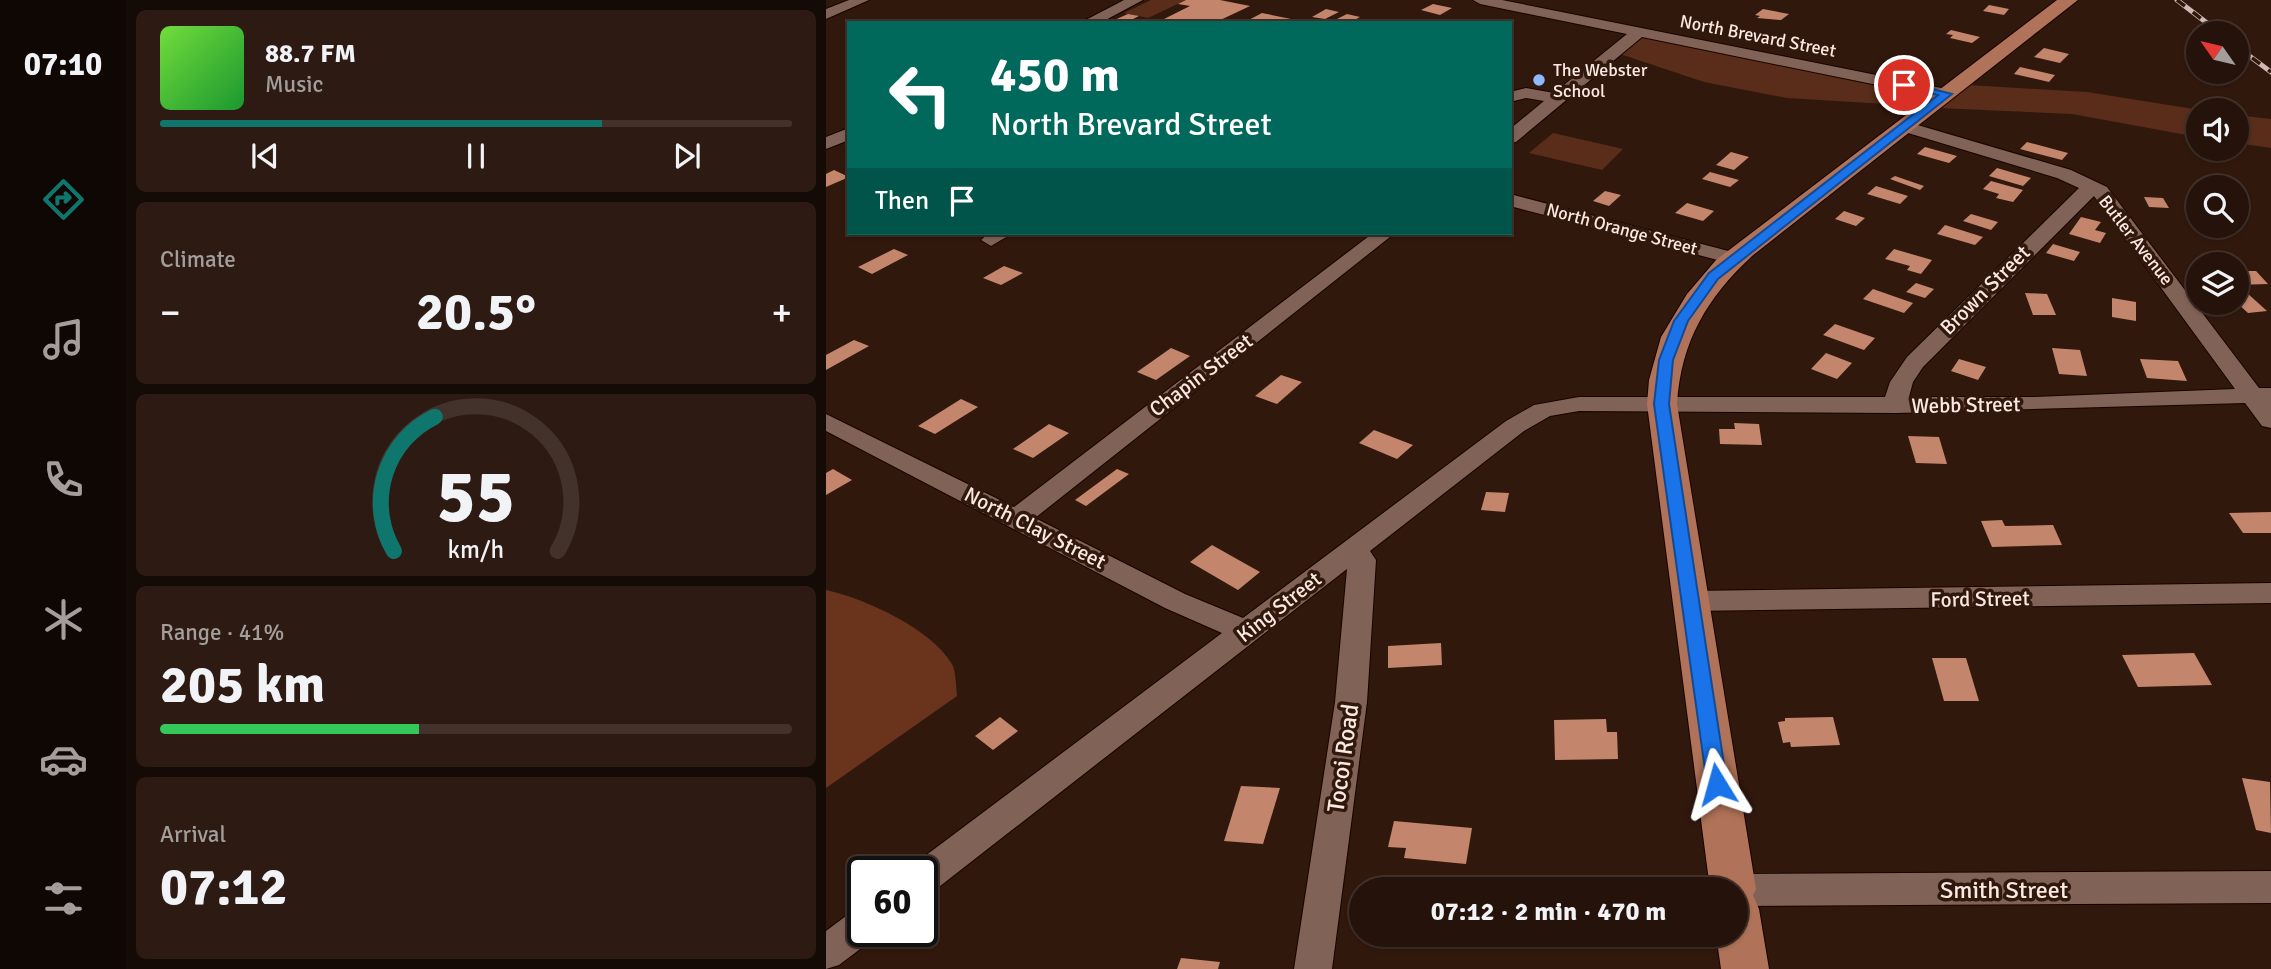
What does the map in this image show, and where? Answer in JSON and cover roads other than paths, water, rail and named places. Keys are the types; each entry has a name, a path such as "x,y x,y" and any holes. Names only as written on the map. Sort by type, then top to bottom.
{"main road":[{"path":"1733,877 1662,404 1666,360 1675,333 1696,297 1733,258 2069,0"},
{"path":"1742,947 1745,969"}],"street":[{"path":"830,21 862,0"},
{"path":"1091,21 1136,0"},
{"name":"North Brevard Street","path":"1480,0 1947,94"},
{"path":"1512,136 1639,32"},
{"path":"1512,96 1526,93 1559,99"},
{"name":"Butler Avenue","path":"1904,126 2064,174 2093,187 2108,198 2262,395 2271,421"},
{"path":"826,144 847,135"},
{"name":"Brown Street","path":"1897,406 1896,393 1900,382 1915,362 2077,199 2093,187"},
{"name":"North Orange Street","path":"1512,201 1733,258"},
{"name":"Chapin Street","path":"1017,519 1382,235"},
{"name":"Webb Street","path":"1662,404 1897,406 2262,395"},
{"name":"King Street","path":"938,867 1527,417 1570,405 1662,404"},
{"name":"North Clay Street","path":"826,421 1175,601 1247,632"},
{"name":"Tocoi Road","path":"1313,969 1351,702 1362,560 1355,548"},
{"name":"Ford Street","path":"1690,601 2271,593"},
{"name":"Smith Street","path":"1748,889 2271,887"},
{"path":"826,953 847,937"}],"railway":[{"path":"2177,0 2204,21"},
{"path":"2249,56 2271,72"}],"place":[{"name":"The Webster School","path":"1539,80"}]}
